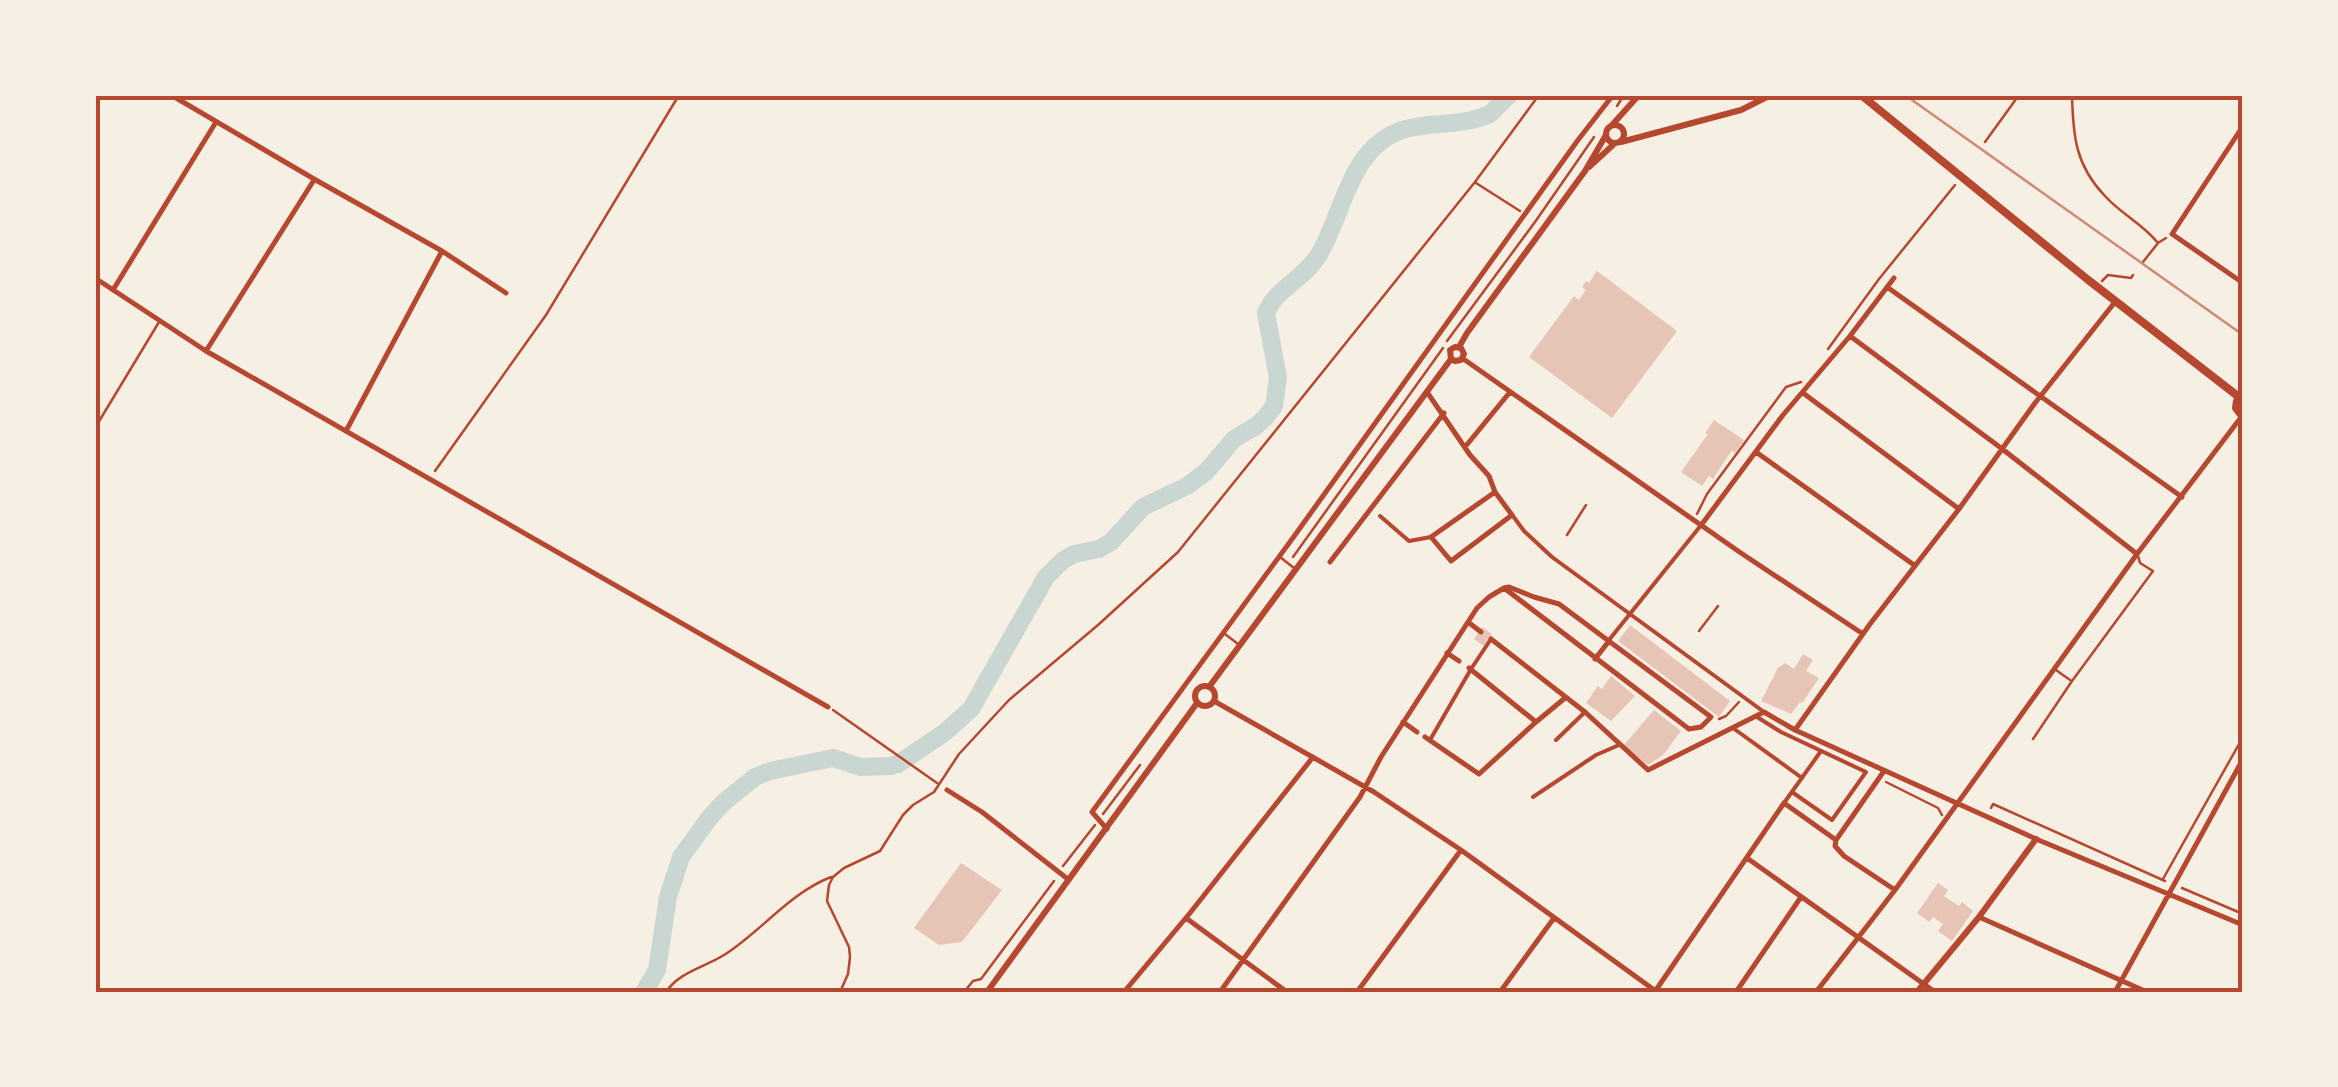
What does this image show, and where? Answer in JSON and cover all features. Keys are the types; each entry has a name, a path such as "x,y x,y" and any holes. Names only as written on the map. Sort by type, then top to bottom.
{"main road":[{"path":"1862,95 2115,302 2241,396 2236,408 2242,416"}],"street":[{"path":"171,95 442,251 506,293"},
{"path":"1106,829 1092,812 1613,95"},
{"path":"1210,687 1292,566 1450,359 1450,350 1459,347 1585,171 1611,126 1640,95"},
{"path":"1606,135 1608,141 1617,143 1741,110 1771,95"},
{"path":"1585,171 1617,143 1632,106"},
{"path":"113,290 216,122"},
{"path":"1611,126 1649,135"},
{"path":"2243,126 2172,234 2243,283"},
{"path":"206,351 314,179"},
{"path":"346,432 442,251"},
{"path":"95,278 206,351 828,707"},
{"path":"1595,658 1894,278"},
{"path":"1887,287 2182,497"},
{"path":"1795,730 2001,448 2115,302"},
{"path":"1850,336 2138,554"},
{"path":"1450,359 1456,362 1462,358 1459,347"},
{"path":"1462,358 1863,634"},
{"path":"1426,390 1489,476 1512,515 1552,557 1764,712 1795,730 2036,839 2243,924"},
{"path":"1465,448 1510,391"},
{"path":"1803,393 1959,508"},
{"path":"1330,562 1444,413"},
{"path":"1816,992 2242,416"},
{"path":"1756,452 1914,566"},
{"path":"1380,516 1409,541 1431,537 1495,492"},
{"path":"1431,537 1451,561 1512,515"},
{"path":"1220,992 1366,788 1403,722 1468,622 1483,601 1504,588 1554,601 1712,717 1701,728 1689,729 1504,588"},
{"path":"1468,622 1482,632"},
{"path":"1566,698 1479,774 1427,739 1491,639 1585,712 1648,770 1764,712"},
{"path":"1448,653 1459,661"},
{"path":"1470,669 1536,722"},
{"path":"1197,703 1195,696 1202,686 1214,691 1214,701"},
{"path":"1197,703 1206,706 1214,701"},
{"path":"1214,701 1366,788 1461,850 1655,991 1820,750"},
{"path":"988,992 1197,703"},
{"path":"1556,740 1585,712"},
{"path":"1756,716 1866,772 1832,820 1792,792"},
{"path":"1403,722 1417,732"},
{"path":"1733,728 1802,778"},
{"path":"1533,797 1590,758 1619,746"},
{"path":"1124,992 1312,758"},
{"path":"2115,992 2243,758"},
{"path":"1835,843 1884,771"},
{"path":"947,790 982,812 1068,880"},
{"path":"1784,803 1835,843 1844,856 1895,890"},
{"path":"1918,992 2036,839"},
{"path":"1357,992 1461,850"},
{"path":"1746,858 1935,992"},
{"path":"1736,992 1802,897"},
{"path":"1979,917 2146,992"},
{"path":"1186,918 1287,992"},
{"path":"1500,992 1554,918"}],"lane":[{"path":"95,428 160,320"},
{"path":"2033,739 2153,572 2140,562 2138,554"},
{"path":"1279,556 1292,566"},
{"path":"1224,633 1240,645"},
{"path":"2055,669 2072,681"}],"path":[{"path":"429,479 546,315 679,95"},
{"path":"666,992 674,980 734,949 792,898 844,868 875,856 903,815 934,792 959,754 1009,700 1178,552 1475,182 1539,95"},
{"path":"1614,110 1624,95"},
{"path":"1985,142 2019,95"},
{"path":"2072,95 2074,139 2089,174 2105,197 2158,242 2144,262"},
{"path":"1292,566 1592,139"},
{"path":"1475,182 1535,222"},
{"path":"1826,352 1956,184"},
{"path":"2101,282 2108,275 2134,275"},
{"path":"1701,509 1707,494 1786,387 1804,380"},
{"path":"1567,536 1586,505"},
{"path":"1699,631 1718,606"},
{"path":"1712,717 1726,716 1744,697"},
{"path":"828,707 940,785"},
{"path":"2162,880 2243,737"},
{"path":"964,992 973,981 981,979 1145,759"},
{"path":"1878,778 1935,806 1946,818"},
{"path":"1966,808 1971,802 1990,810 1994,804 2243,914"},
{"path":"833,877 827,902 850,952 848,974 840,992"}],"building":[{"path":"1597,271 1677,331 1612,418 1529,357 1574,296 1579,300 1586,290 1582,287"},
{"path":"1714,420 1744,440 1735,453 1732,450 1713,479 1709,476 1702,486 1681,472"},
{"path":"1630,625 1730,701 1719,717 1618,641"},
{"path":"1482,627 1492,634 1484,646 1474,639"},
{"path":"1803,654 1813,660 1806,671 1819,678 1802,703 1791,714 1761,701 1778,668 1785,663 1794,669"},
{"path":"1611,676 1635,696 1611,721 1586,703"},
{"path":"1654,710 1681,731 1663,755 1648,765 1623,746"},
{"path":"961,863 1002,890 962,942 939,945 914,928"},
{"path":"1938,883 1948,890 1944,896 1973,911 1952,941 1938,931 1943,924 1933,917 1929,922 1917,913"}],"waterway":[{"path":"644,992 657,970 668,897 681,857 724,802 755,777 770,771 833,758 861,767 898,764 971,709 1046,577 1074,554 1111,542 1143,507 1187,486 1206,472 1234,439 1256,426 1274,406 1278,378 1266,313 1276,297 1318,256 1350,184 1370,152 1402,130 1490,114 1509,95"}],"railway":[{"path":"1905,95 2243,335"}]}
